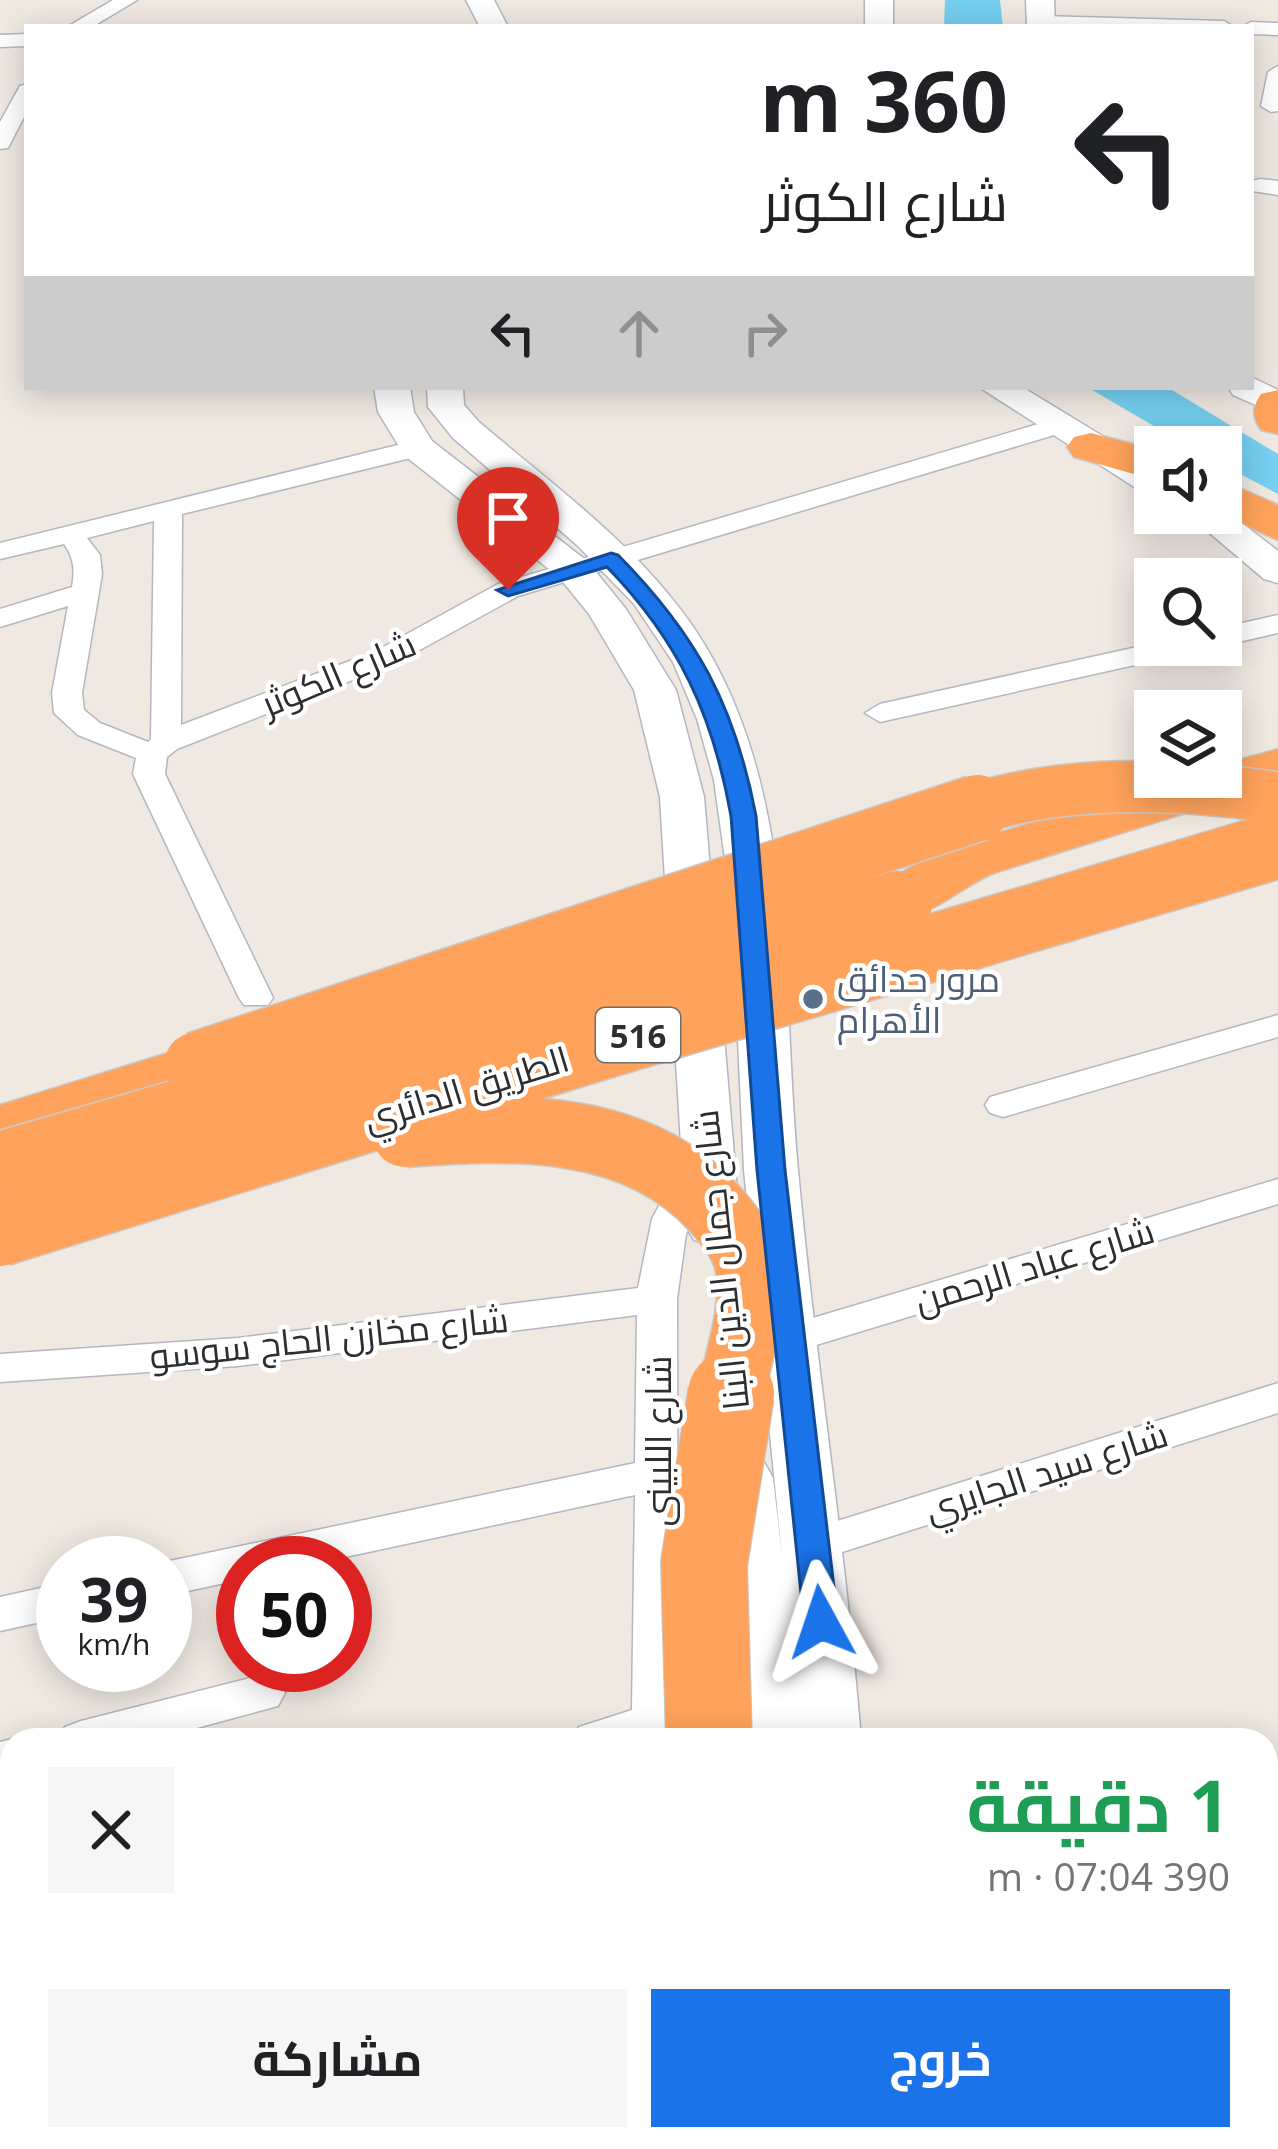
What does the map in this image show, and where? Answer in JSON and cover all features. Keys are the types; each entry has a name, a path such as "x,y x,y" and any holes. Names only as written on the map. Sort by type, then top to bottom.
{"highway":[{"path":"1260,385 1278,420"},
{"path":"1073,437 1134,458"},
{"path":"1242,507 1278,525"},
{"path":"899,904 946,871 973,860 1278,766"},
{"path":"0,1128 990,804 1073,790 1157,784 1278,798"},
{"name":"الطريق الدائري","path":"0,1166 899,904 1278,809"},
{"name":"الطريق الدائري","path":"0,1233 1278,845"},
{"path":"1214,863 1278,855"},
{"path":"288,1144 498,1128 557,1132 617,1144 669,1167 711,1200 745,1247 751,1283 706,1541 703,1624 674,1728"}],"main road":[{"name":"شارع جمال الدين البنا","path":"392,390 396,412 418,448 610,585 655,690 676,761 707,1154 769,1728"},
{"name":"شارع جمال الدين البنا","path":"445,390 446,407 466,430 610,585 693,660 734,763 743,816 771,1170 814,1545 827,1728"},
{"path":"1002,390 1134,472"},
{"path":"1231,534 1278,571"}],"street":[{"path":"83,24 127,0"},
{"path":"1040,16 1174,24"},
{"path":"1267,106 1278,68"},
{"path":"0,143 24,96"},
{"name":"شارع الكوثر","path":"159,748 386,657 482,602 610,585 1073,437"},
{"path":"0,551 418,448"},
{"path":"168,509 159,748 149,774 256,998"},
{"path":"70,533 86,555 85,592 67,693 69,713 88,729 159,748"},
{"path":"0,618 85,592"},
{"path":"1242,632 1278,624"},
{"path":"880,713 1134,656"},
{"path":"1003,1105 1278,1026"},
{"name":"شارع اللبينى","path":"672,1728 658,1474 657,1299 662,1239 680,1194 707,1154"},
{"name":"شارع عباد الرحمن","path":"790,1339 1278,1191"},
{"name":"شارع مخازن الحاج سوسو","path":"0,1368 238,1352 657,1299"},
{"name":"شارع سيد الجايري","path":"814,1545 1278,1398"},
{"path":"192,1573 658,1474"},
{"path":"0,1614 36,1606"},
{"path":"127,1728 262,1693"}],"water":[{"path":"945,0 1000,0 1003,24 944,24"},
{"path":"1092,390 1172,390 1232,426 1154,426"},
{"path":"1242,432 1278,454 1278,494 1242,475"}],"place":[{"name":"مرور حدائق الأهرام","path":"813,999"}],"route":[{"path":"508,590 611,560 651,601 693,660 734,763 761,1011 771,1170 821,1622"}]}
